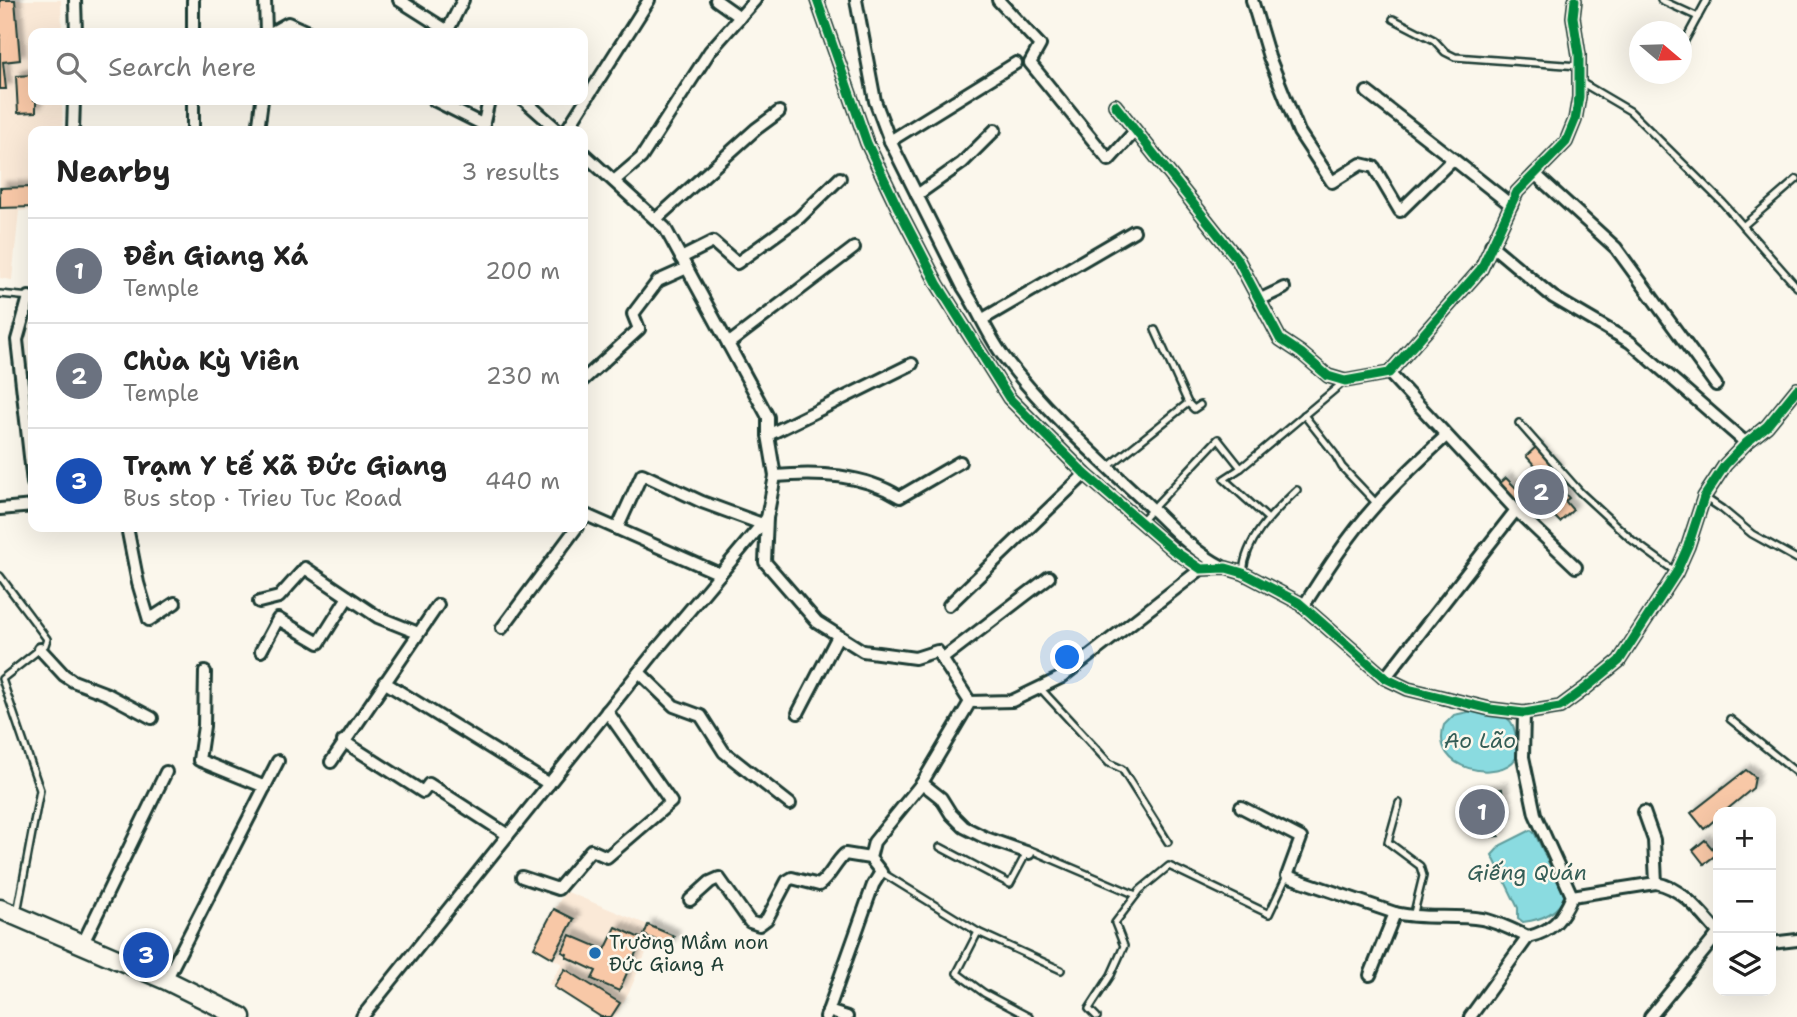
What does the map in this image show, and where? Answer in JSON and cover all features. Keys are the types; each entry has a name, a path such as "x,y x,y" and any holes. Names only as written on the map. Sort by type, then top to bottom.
{"main road":[{"path":"0,909 166,980 241,1017"}],"street":[{"path":"75,0 76,28"},
{"path":"193,0 193,28"},
{"path":"265,0 268,28"},
{"path":"400,0 443,28"},
{"path":"451,28 463,0"},
{"path":"588,89 649,0"},
{"path":"716,0 740,17"},
{"path":"614,181 641,158 709,51 755,0"},
{"path":"817,0 867,143 898,208 938,285 1009,398 1085,474 1173,550 1201,569"},
{"path":"856,0 875,100 890,141 963,288 1010,364 1052,414 1203,557 1243,573 1303,607 1385,678 1408,689 1490,709 1524,713 1560,708 1619,661 1676,573 1704,497 1725,465 1767,426 1797,389"},
{"path":"998,0 1040,45 1030,63 1109,160 1135,131"},
{"path":"1252,0 1269,57 1299,132 1332,182 1361,164 1374,167 1400,211 1453,159"},
{"path":"1115,105 1238,260 1280,339 1328,376 1345,381 1389,373 1480,269 1517,192 1566,142 1575,120 1579,97 1579,66 1573,17 1575,0"},
{"path":"278,28 288,23 299,28"},
{"path":"890,141 1016,62"},
{"path":"1367,92 1511,205"},
{"path":"73,126 74,105"},
{"path":"192,105 193,126"},
{"path":"259,126 261,105"},
{"path":"443,105 480,126"},
{"path":"483,126 488,105"},
{"path":"530,105 553,126"},
{"path":"562,126 577,105"},
{"path":"656,219 779,112"},
{"path":"917,195 962,163 995,130"},
{"path":"588,158 665,228 768,417 768,435 775,476 765,521 765,562 817,622 863,651 915,658 937,651 970,702"},
{"path":"1535,174 1616,248 1716,385"},
{"path":"588,375 639,329 633,314 658,281 713,242 737,263 799,218 840,178"},
{"path":"983,319 1134,231"},
{"path":"1491,245 1553,297 1630,342 1746,443"},
{"path":"728,344 854,248"},
{"path":"1259,300 1284,288"},
{"path":"28,307 18,341 28,404"},
{"path":"768,435 912,365"},
{"path":"1389,373 1516,510 1576,567"},
{"path":"1303,607 1377,504 1446,436"},
{"path":"775,476 806,473 855,479 883,486 900,497 960,462"},
{"path":"617,529 642,474 702,502 765,521"},
{"path":"949,605 1085,474"},
{"path":"0,509 28,506"},
{"path":"1385,678 1516,510"},
{"path":"588,518 720,574"},
{"path":"362,1017 607,711 765,521"},
{"path":"128,532 138,583 149,620 175,603"},
{"path":"502,628 573,532"},
{"path":"259,602 279,597 304,568 378,617 418,633"},
{"path":"970,702 1012,701 1062,677 1201,569 1226,568"},
{"path":"942,659 1049,577"},
{"path":"261,650 278,619 319,643 348,597"},
{"path":"331,762 438,605"},
{"path":"798,713 838,636"},
{"path":"40,649 73,681 107,694 152,718"},
{"path":"205,672 204,726 199,760 265,787"},
{"path":"639,672 674,706 701,716 724,752 790,804"},
{"path":"384,682 549,784"},
{"path":"870,858 873,842 922,783 970,702"},
{"path":"522,877 558,889 591,850 607,857 671,802 607,711"},
{"path":"1524,713 1523,757 1535,814 1572,896"},
{"path":"343,741 424,792 429,784 508,835"},
{"path":"166,980 278,761"},
{"path":"82,945 166,772"},
{"path":"922,783 941,798 951,814 964,827 1029,853"},
{"path":"1241,807 1301,838 1287,876 1395,913 1413,917 1481,919 1506,926 1528,937 1544,933 1559,919 1572,896"},
{"path":"1644,812 1654,840 1656,883"},
{"path":"691,900 710,882 719,878 750,922 759,925 768,919 787,881 792,878 819,885 828,878 845,854 870,858 881,872 873,885 827,1014 847,1017"},
{"path":"1572,896 1656,883 1670,886 1713,928"},
{"path":"1370,975 1395,913"},
{"path":"1474,1016 1528,937"},
{"path":"1650,1017 1713,939"},
{"path":"1776,942 1797,940"}],"lane":[{"path":"1661,0 1699,17"},
{"path":"1692,29 1707,0"},
{"path":"1393,19 1434,40 1455,57 1579,66"},
{"path":"1579,81 1630,111 1743,226 1797,287"},
{"path":"1743,226 1797,181"},
{"path":"0,294 28,297"},
{"path":"1155,330 1188,403 1194,409 1200,405"},
{"path":"1267,518 1224,479 1241,468 1345,381"},
{"path":"1108,467 1188,403"},
{"path":"1304,415 1342,467 1377,504"},
{"path":"1519,423 1580,492 1632,540 1676,573"},
{"path":"1142,521 1218,439 1241,468"},
{"path":"1243,573 1244,560 1267,518 1297,490"},
{"path":"1704,497 1752,534 1797,559"},
{"path":"0,576 47,639 40,649 2,679 40,790 17,916"},
{"path":"1040,688 1109,763 1122,769 1168,842"},
{"path":"1730,719 1797,773"},
{"path":"1399,803 1388,842 1420,866 1423,876 1413,917"},
{"path":"940,847 1010,884 1026,855 1033,851 1136,895"},
{"path":"1097,1017 1088,1009 1111,975 1124,946 1115,923 1136,895 1169,866 1269,914 1287,876"},
{"path":"881,872 978,932 1061,970"},
{"path":"978,932 957,973 984,993 1029,1017"}],"shaded area":[{"path":"0,0 61,0 62,28 28,28 28,105 62,105 63,126 28,126 28,210 19,211 12,280 0,278"},
{"name":"Trường Mầm non Đức Giang A","path":"565,891 648,925 644,935 652,939 615,1017 601,1017 549,984 562,964 534,947"}],"water":[{"name":"Ao Lão","path":"1473,711 1505,716 1513,725 1518,752 1508,765 1496,770 1469,768 1456,762 1447,753 1442,741 1444,725 1454,715"},
{"name":"Giếng Quán","path":"1531,830 1565,896 1558,907 1548,915 1523,922 1518,918 1518,908 1492,855 1501,845"}],"building":[{"path":"0,0 15,0 20,60 3,62 6,89 0,89"},
{"path":"28,75 28,105 36,105 36,112 18,113 16,76"},
{"path":"28,187 28,207 0,208 0,188"},
{"path":"1536,447 1557,469 1530,494 1519,482 1536,467 1526,456"},
{"path":"1549,476 1569,498 1565,501 1573,510 1560,522 1552,514 1548,518 1528,496"},
{"path":"1506,478 1522,494 1514,502 1498,485"},
{"path":"1746,770 1755,777 1753,788 1730,807 1713,807 1713,821 1704,829 1691,813"},
{"path":"1502,789 1506,822 1498,823 1499,836 1486,837 1484,825 1478,826 1474,793"},
{"path":"1705,840 1713,849 1713,857 1704,864 1693,850"},
{"path":"554,909 574,919 553,958 534,947"},
{"path":"648,925 674,936 669,946 644,935"},
{"path":"616,927 642,939 619,991 592,979 596,971 566,957 567,954 562,952 570,935 605,950"},
{"path":"565,969 620,1003 611,1017 601,1017 554,987"}],"cycle path":[{"path":"817,0 867,143 898,208 938,285 1009,398 1085,474 1173,550 1201,569 1226,568 1243,573 1298,602 1385,678 1408,689 1490,709 1524,713 1560,707 1587,687 1619,661 1676,573 1704,497 1725,465 1767,426 1797,389"},
{"path":"1115,105 1238,260 1280,339 1328,376 1345,381 1389,373 1481,269 1517,192 1566,142 1575,120 1579,97 1579,55 1573,17 1575,0"}],"place":[{"name":"Chùa Kỳ Viên","path":"1541,492"},
{"name":"Đền Giang Xá","path":"1482,812"},
{"name":"Trường Mầm non Đức Giang A","path":"595,953"},
{"name":"Trạm Y tế Xã Đức Giang","path":"146,955"}]}
